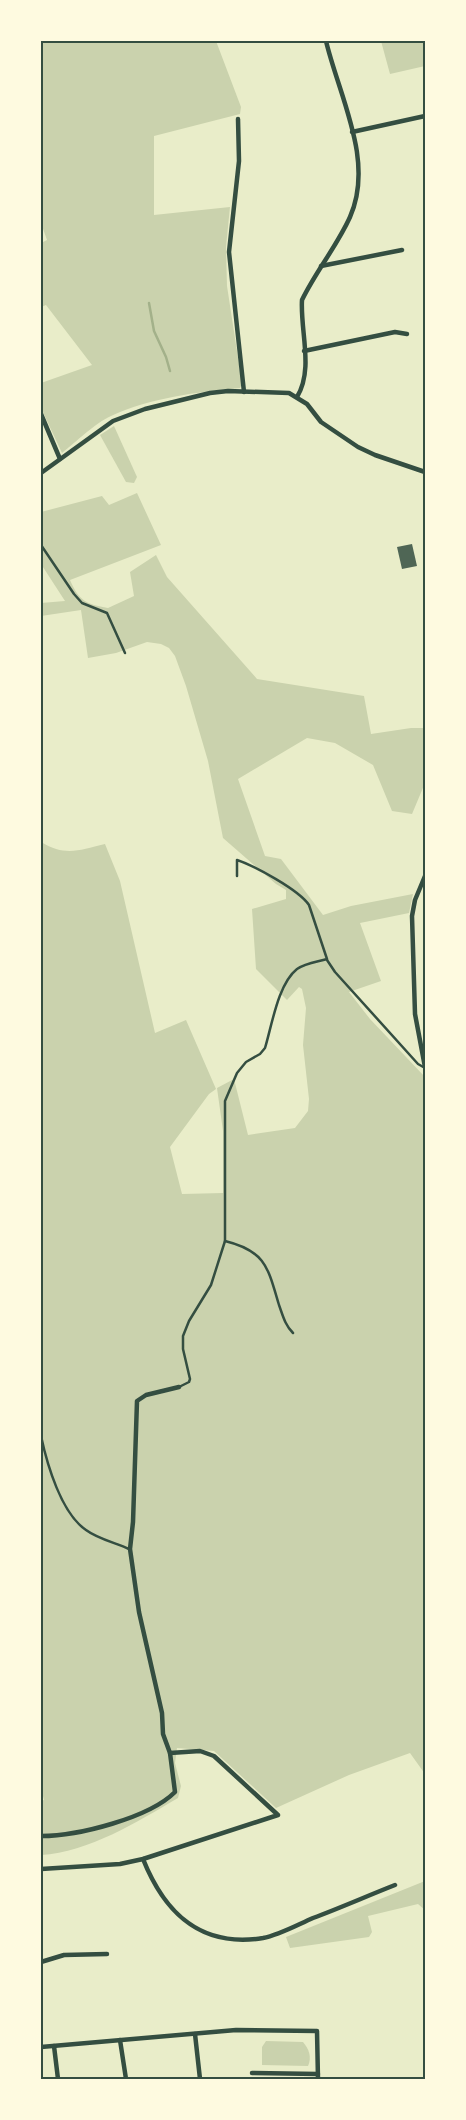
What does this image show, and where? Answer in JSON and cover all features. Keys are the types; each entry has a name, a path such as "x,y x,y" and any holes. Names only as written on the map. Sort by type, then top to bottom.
{"street":[{"path":"297,397 304,384 305,371 302,300 346,224 354,203 358,168 352,132 326,41"},
{"path":"352,132 425,116"},
{"path":"238,119 239,161 229,252 244,392"},
{"path":"321,266 402,250"},
{"path":"304,351 395,332 407,334"},
{"path":"41,473 113,421 127,414 210,393 244,392 282,392 297,397 307,404 321,422 358,447 425,472"},
{"path":"41,414 60,459"},
{"path":"425,876 415,900 412,916 415,1014 425,1068"},
{"path":"41,1836 75,1834 102,1827 166,1800 175,1792 170,1753 163,1734 162,1713 138,1612 130,1549 133,1522 137,1401 146,1395 179,1386"},
{"path":"41,1869 120,1864 143,1859 278,1815 214,1756 200,1751 170,1753"},
{"path":"143,1859 150,1876 177,1914 188,1924 203,1933 225,1938 265,1937 395,1885"},
{"path":"41,1962 64,1955 107,1954"},
{"path":"41,2047 236,2030 317,2031 318,2076 252,2073"},
{"path":"195,2034 200,2079"},
{"path":"120,2040 126,2079"},
{"path":"54,2046 58,2079"}],"lane":[{"path":"41,545 82,603 107,613 126,653"},
{"path":"237,876 237,860 264,871 304,898 309,905 327,959 335,972 418,1064 425,1068"},
{"path":"179,1386 189,1382 190,1379 182,1349 186,1328 211,1285 225,1240 225,1101 237,1073 246,1062 260,1054 265,1048 284,987 299,968 309,963 327,959"},
{"path":"225,1240 248,1247 265,1264 287,1327 293,1333"},
{"path":"41,1436 47,1463 69,1512 86,1530 130,1549"}],"green space":[{"path":"41,41 216,41 241,107 240,114 154,136 154,215 230,207 226,247 227,286 242,384 240,388 158,400 126,410 99,423 62,453 41,408 41,383 92,365 46,305 41,307 41,243 47,240 41,223"},
{"path":"381,41 425,41 425,66 390,74"},
{"path":"114,426 137,477 134,483 126,482 100,435"},
{"path":"137,493 161,545 70,580 80,597 94,605 108,608 134,596 130,572 156,555 167,577 257,679 364,696 371,734 411,728 425,728 425,783 412,814 392,811 373,765 335,743 307,738 238,779 265,856 281,859 323,915 351,906 413,894 409,913 360,923 381,981 349,992 370,1019 425,1077 425,1774 410,1753 349,1775 276,1808 214,1751 177,1748 175,1763 181,1786 178,1798 129,1826 95,1842 59,1853 41,1855 41,1801 44,1800 41,1788 41,842 50,847 65,851 80,850 105,844 120,881 155,1033 186,1020 216,1089 209,1094 170,1147 182,1194 223,1193 223,1131 217,1088 234,1079 248,1135 295,1128 308,1111 309,1099 303,1045 306,1008 302,989 299,987 287,1000 256,969 252,909 286,899 286,890 276,884 223,838 208,761 175,656 169,648 161,644 147,642 116,653 88,658 81,610 41,616 41,603 65,601 41,564 41,512 102,496 109,505"},
{"path":"425,1881 425,1910 418,1904 368,1916 372,1932 369,1937 290,1948 286,1937"},
{"path":"266,2041 303,2042 309,2053 308,2066 262,2065 262,2047"}],"building":[{"path":"412,544 417,566 402,569 397,547"}],"waterway":[{"path":"149,303 154,331 170,371"}]}
